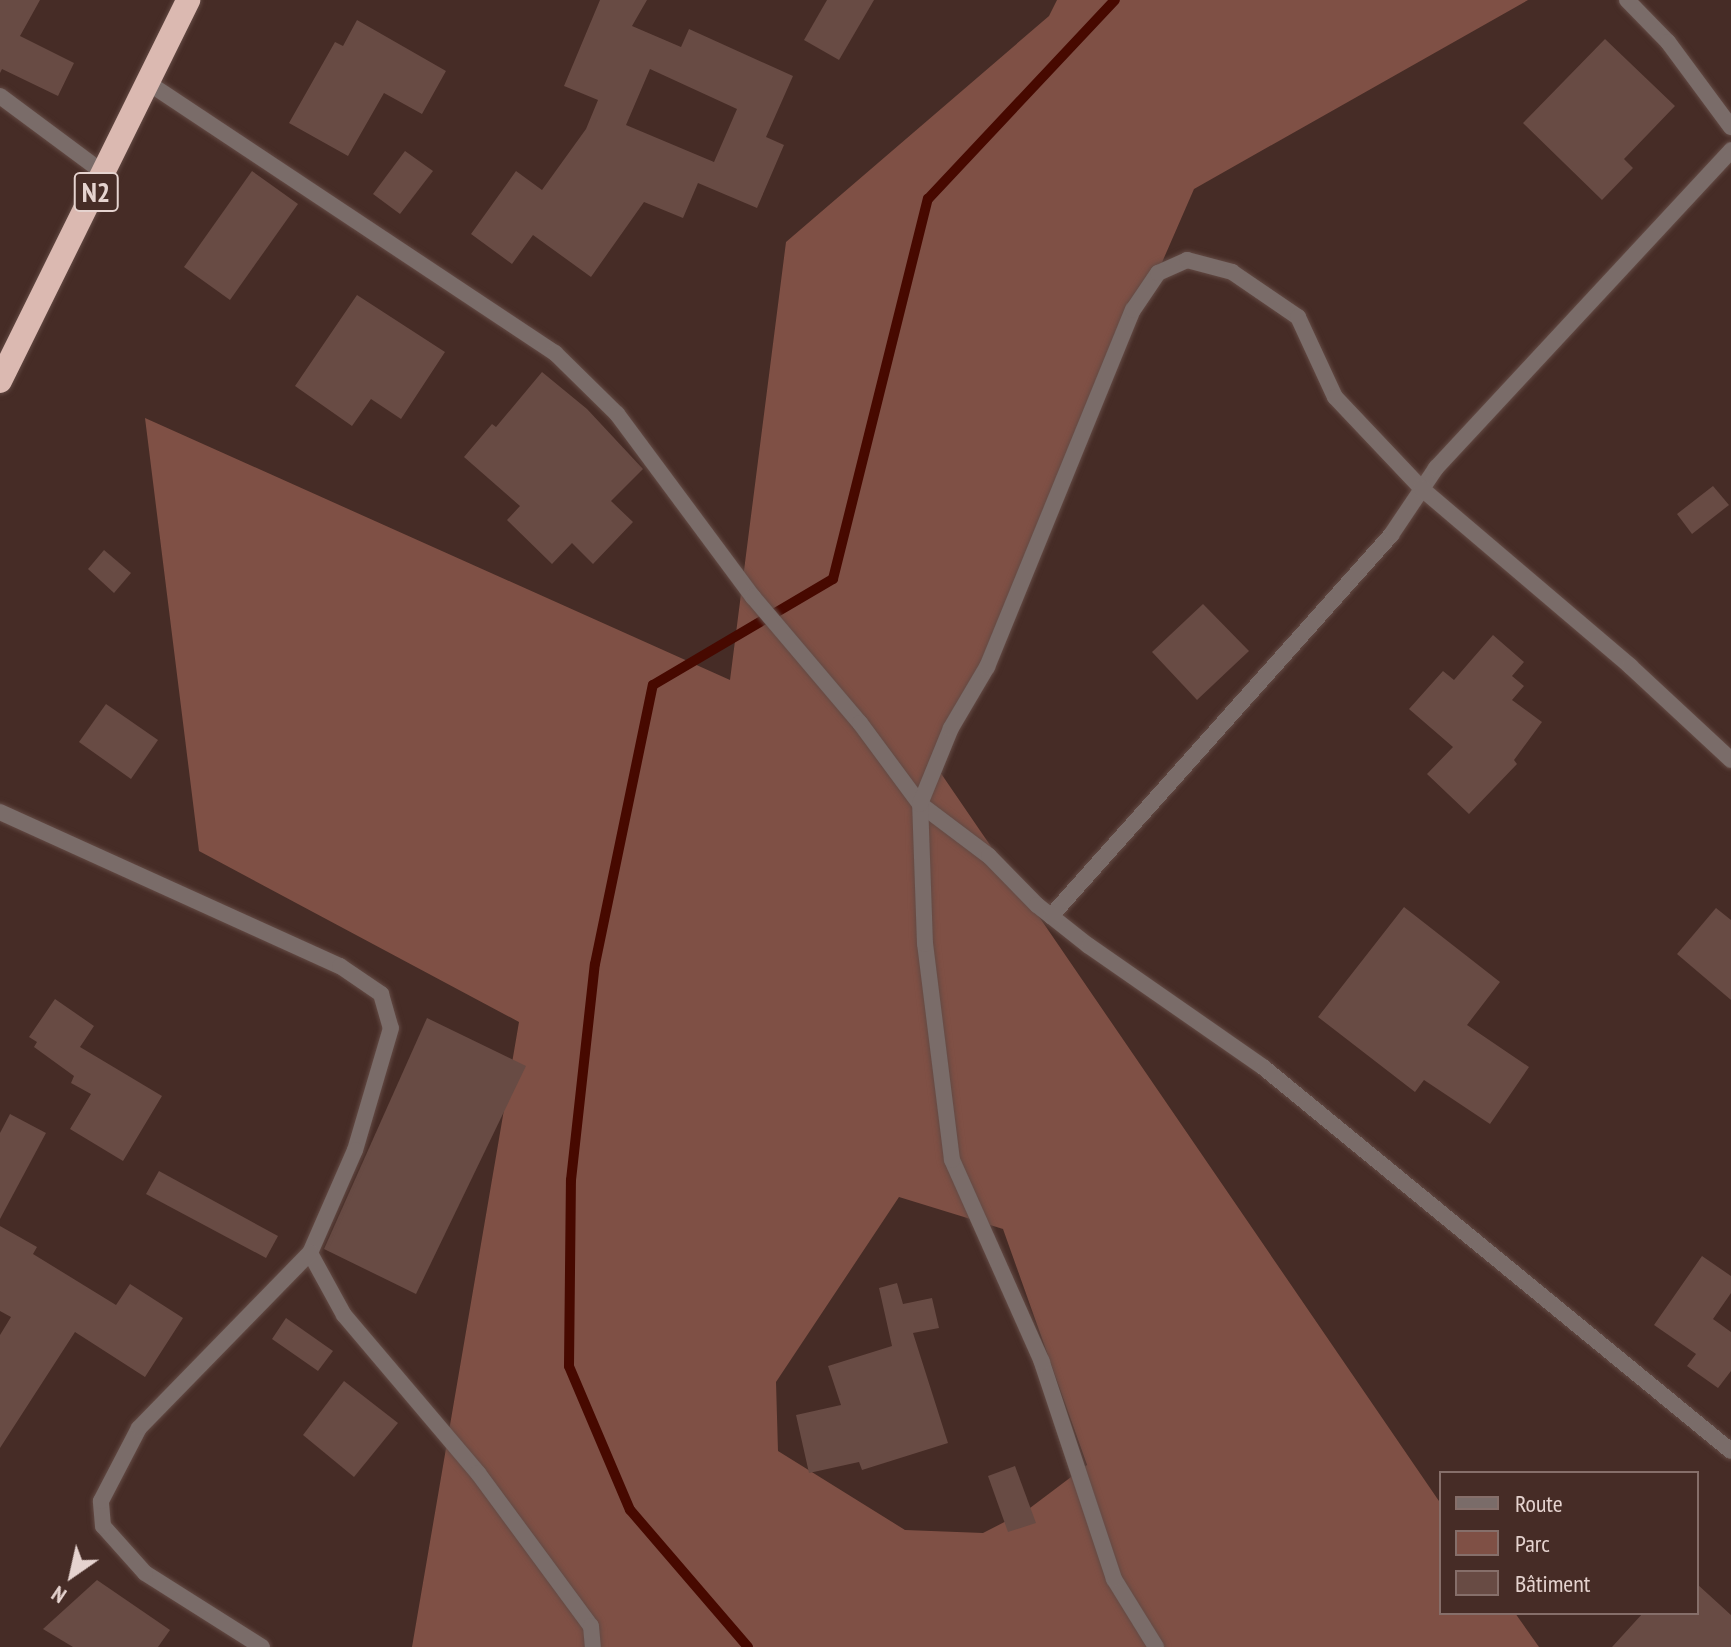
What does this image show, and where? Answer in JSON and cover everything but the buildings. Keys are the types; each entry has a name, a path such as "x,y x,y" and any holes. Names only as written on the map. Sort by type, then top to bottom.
{"highway":[{"name":"N2","path":"0,381 105,174 188,0"}],"street":[{"path":"1627,0 1668,42 1731,127"},
{"path":"147,82 555,353 617,414 753,597 920,804 989,856 1051,916 1263,1067 1731,1451"},
{"path":"0,96 105,174"},
{"path":"1051,916 1391,535 1421,488 1731,150"},
{"path":"1156,1647 1114,1579 1042,1362 952,1160 925,944 920,804 951,728 987,667 1133,310 1158,273 1187,260 1232,272 1298,317 1335,397 1421,488 1630,666 1731,760"},
{"path":"0,812 340,966 381,994 391,1028 355,1150 310,1253 139,1428 101,1501 103,1526 145,1573 262,1647"},
{"path":"310,1253 344,1315 478,1473 591,1626 593,1647"}],"green space":[{"path":"1057,0 1528,0 1194,189 940,772 1439,1501 1439,1615 1516,1615 1539,1647 412,1647 519,1022 199,851 145,418 730,680 786,242 1049,16","holes":["899,1197 1003,1229 1087,1465 1026,1511 983,1533 905,1530 778,1451 776,1382"]}],"waterway":[{"path":"748,1647 630,1510 569,1366 571,1180 595,964 653,685 833,579 928,199 1115,0"}]}
